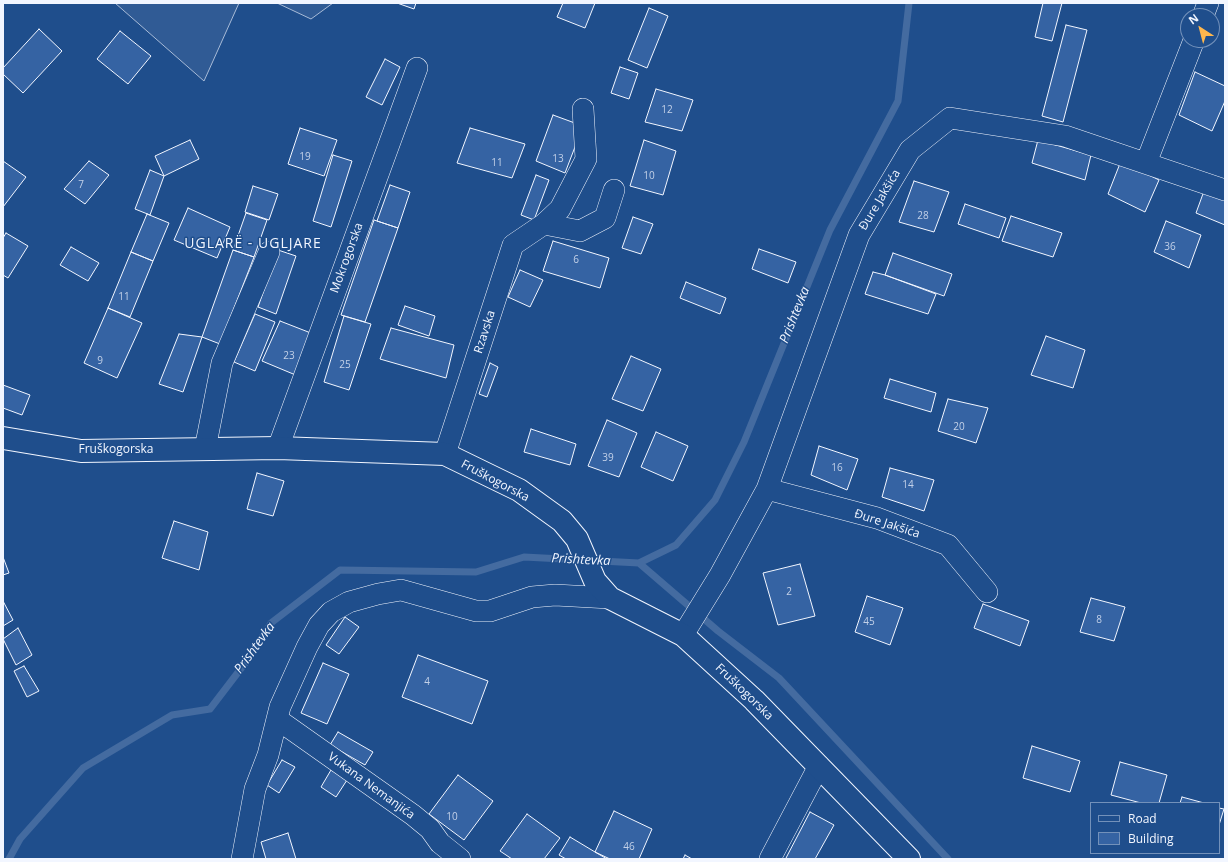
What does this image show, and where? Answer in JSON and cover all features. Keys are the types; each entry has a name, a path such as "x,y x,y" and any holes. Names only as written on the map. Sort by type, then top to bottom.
{"street":[{"path":"1146,163 1191,48"},
{"name":"Mokrogorska","path":"278,448 417,68"},
{"name":"Rzavska","path":"445,454 513,245 544,224 560,208 586,159 583,109"},
{"name":"Đure Jakšića","path":"683,634 720,576 767,489 859,235 910,150 950,118 1065,136 1225,190"},
{"path":"544,224 580,231 605,218 614,190"},
{"path":"205,449 222,363 269,252"},
{"name":"Fruškogorska","path":"3,438 82,451 278,448 445,454 519,490 562,521 577,539 595,581 610,598 683,634 754,700 909,859"},
{"name":"Đure Jakšića","path":"767,489 877,518 948,544 987,592"},
{"path":"242,859 255,790 268,755 277,719 295,674 320,625 331,612 349,602 378,594 401,590 476,610 490,610 532,597 555,595 610,598"},
{"name":"Vukana Nemanjića","path":"277,719 413,815 430,829 440,843 460,859"},
{"path":"770,859 819,766"}],"shaded area":[{"path":"115,3 239,3 204,81"},
{"path":"277,3 333,3 311,19"}],"building":[{"path":"397,3 416,3 414,9"},
{"path":"563,3 595,3 585,28 557,17"},
{"path":"1043,3 1062,3 1052,41 1035,37"},
{"path":"649,8 668,16 647,68 628,60"},
{"path":"1066,25 1087,30 1063,122 1042,116"},
{"path":"39,29 62,51 23,93 3,74 3,68"},
{"path":"120,31 151,56 128,84 97,59"},
{"path":"385,59 400,67 382,105 366,97"},
{"path":"620,67 638,73 629,99 611,93"},
{"path":"1195,72 1225,86 1225,101 1212,131 1179,115"},
{"path":"656,89 693,100 682,131 645,122"},
{"path":"553,115 583,126 565,173 536,161"},
{"path":"300,128 337,140 324,176 288,164"},
{"path":"470,128 525,144 512,178 457,163"},
{"path":"190,140 199,159 164,176 155,156"},
{"path":"644,140 676,151 663,195 630,186"},
{"path":"1038,140 1091,155 1085,180 1032,163"},
{"path":"333,155 352,161 331,227 313,221"},
{"path":"3,161 26,177 3,207"},
{"path":"89,161 109,175 85,204 64,189"},
{"path":"1121,161 1159,180 1145,212 1108,194"},
{"path":"150,170 164,176 150,215 135,209"},
{"path":"536,175 549,180 534,220 521,215"},
{"path":"914,181 949,192 934,232 899,222"},
{"path":"390,185 410,192 398,228 377,221"},
{"path":"253,186 278,194 269,220 245,212"},
{"path":"1204,191 1225,200 1225,225 1196,213"},
{"path":"965,204 1006,218 999,238 958,224"},
{"path":"188,208 230,227 217,258 174,240"},
{"path":"246,213 267,220 254,257 233,250"},
{"path":"147,214 169,223 153,261 131,252"},
{"path":"1011,216 1062,233 1053,257 1002,241"},
{"path":"633,217 653,224 641,254 622,248"},
{"path":"374,220 398,228 365,322 341,315"},
{"path":"1166,221 1201,235 1189,268 1154,252"},
{"path":"6,233 28,246 8,278 3,275 3,238"},
{"path":"553,241 609,258 600,288 543,271"},
{"path":"71,247 99,263 88,281 60,265"},
{"path":"759,249 796,262 788,283 752,269"},
{"path":"233,250 254,257 220,344 202,337"},
{"path":"278,250 296,256 276,314 258,307"},
{"path":"131,252 153,261 130,317 108,308"},
{"path":"893,253 952,274 944,296 885,275"},
{"path":"520,270 543,280 530,307 508,297"},
{"path":"873,272 936,294 928,314 865,294"},
{"path":"686,282 726,298 720,314 680,298"},
{"path":"405,306 435,316 429,336 398,325"},
{"path":"108,308 142,323 117,378 84,363"},
{"path":"255,314 275,322 255,371 234,362"},
{"path":"344,316 371,324 349,390 324,382"},
{"path":"280,321 316,335 298,376 262,361"},
{"path":"391,328 454,345 446,378 380,359"},
{"path":"179,334 202,337 183,392 159,384"},
{"path":"1046,336 1085,350 1073,388 1031,375"},
{"path":"631,356 661,369 643,411 612,399"},
{"path":"490,363 498,367 487,397 479,394"},
{"path":"890,379 936,393 931,412 884,398"},
{"path":"3,385 30,395 22,415 3,408"},
{"path":"948,399 988,408 976,443 938,431"},
{"path":"607,420 637,433 619,477 588,466"},
{"path":"531,429 576,444 570,465 524,452"},
{"path":"656,432 688,446 673,481 641,467"},
{"path":"819,446 858,459 847,490 811,475"},
{"path":"890,468 934,480 924,511 882,497"},
{"path":"257,473 284,481 273,516 247,509"},
{"path":"174,521 208,532 199,570 162,558"},
{"path":"3,557 9,573 3,575"},
{"path":"800,564 815,616 778,625 763,573"},
{"path":"867,596 903,608 890,645 855,632"},
{"path":"1091,598 1125,607 1114,641 1080,632"},
{"path":"3,601 13,620 3,626"},
{"path":"983,604 1029,621 1020,646 974,628"},
{"path":"345,617 359,627 339,654 326,645"},
{"path":"18,628 32,655 16,665 3,639"},
{"path":"418,655 488,681 472,724 402,697"},
{"path":"323,663 349,674 327,724 301,713"},
{"path":"24,666 39,691 27,697 14,671"},
{"path":"338,732 373,752 365,765 330,745"},
{"path":"1032,746 1080,761 1070,792 1023,778"},
{"path":"282,760 295,767 279,793 267,785"},
{"path":"1120,762 1167,775 1159,802 1137,802 1111,795"},
{"path":"331,770 347,780 336,797 321,787"},
{"path":"458,775 493,801 464,840 429,814"},
{"path":"1182,797 1200,802 1180,802"},
{"path":"1220,808 1224,809 1220,822"},
{"path":"614,811 652,829 639,859 610,859 595,852"},
{"path":"810,812 834,825 815,859 788,859 786,858"},
{"path":"527,814 560,838 544,859 512,859 500,851"},
{"path":"288,833 296,859 266,859 261,842"},
{"path":"570,837 607,859 566,859 559,855"},
{"path":"685,855 692,859 683,859"}],"waterway":[{"name":"Prishtevka","path":"9,859 20,839 83,768 172,715 210,709 249,658 271,623 340,570 476,572 524,557 639,563 676,545 715,500 744,442 830,230 898,101 909,3"},
{"path":"639,563 718,631 779,678 948,859"}],"district":[{"name":"UGLARË - UGLJARE","path":"253,244"}]}
